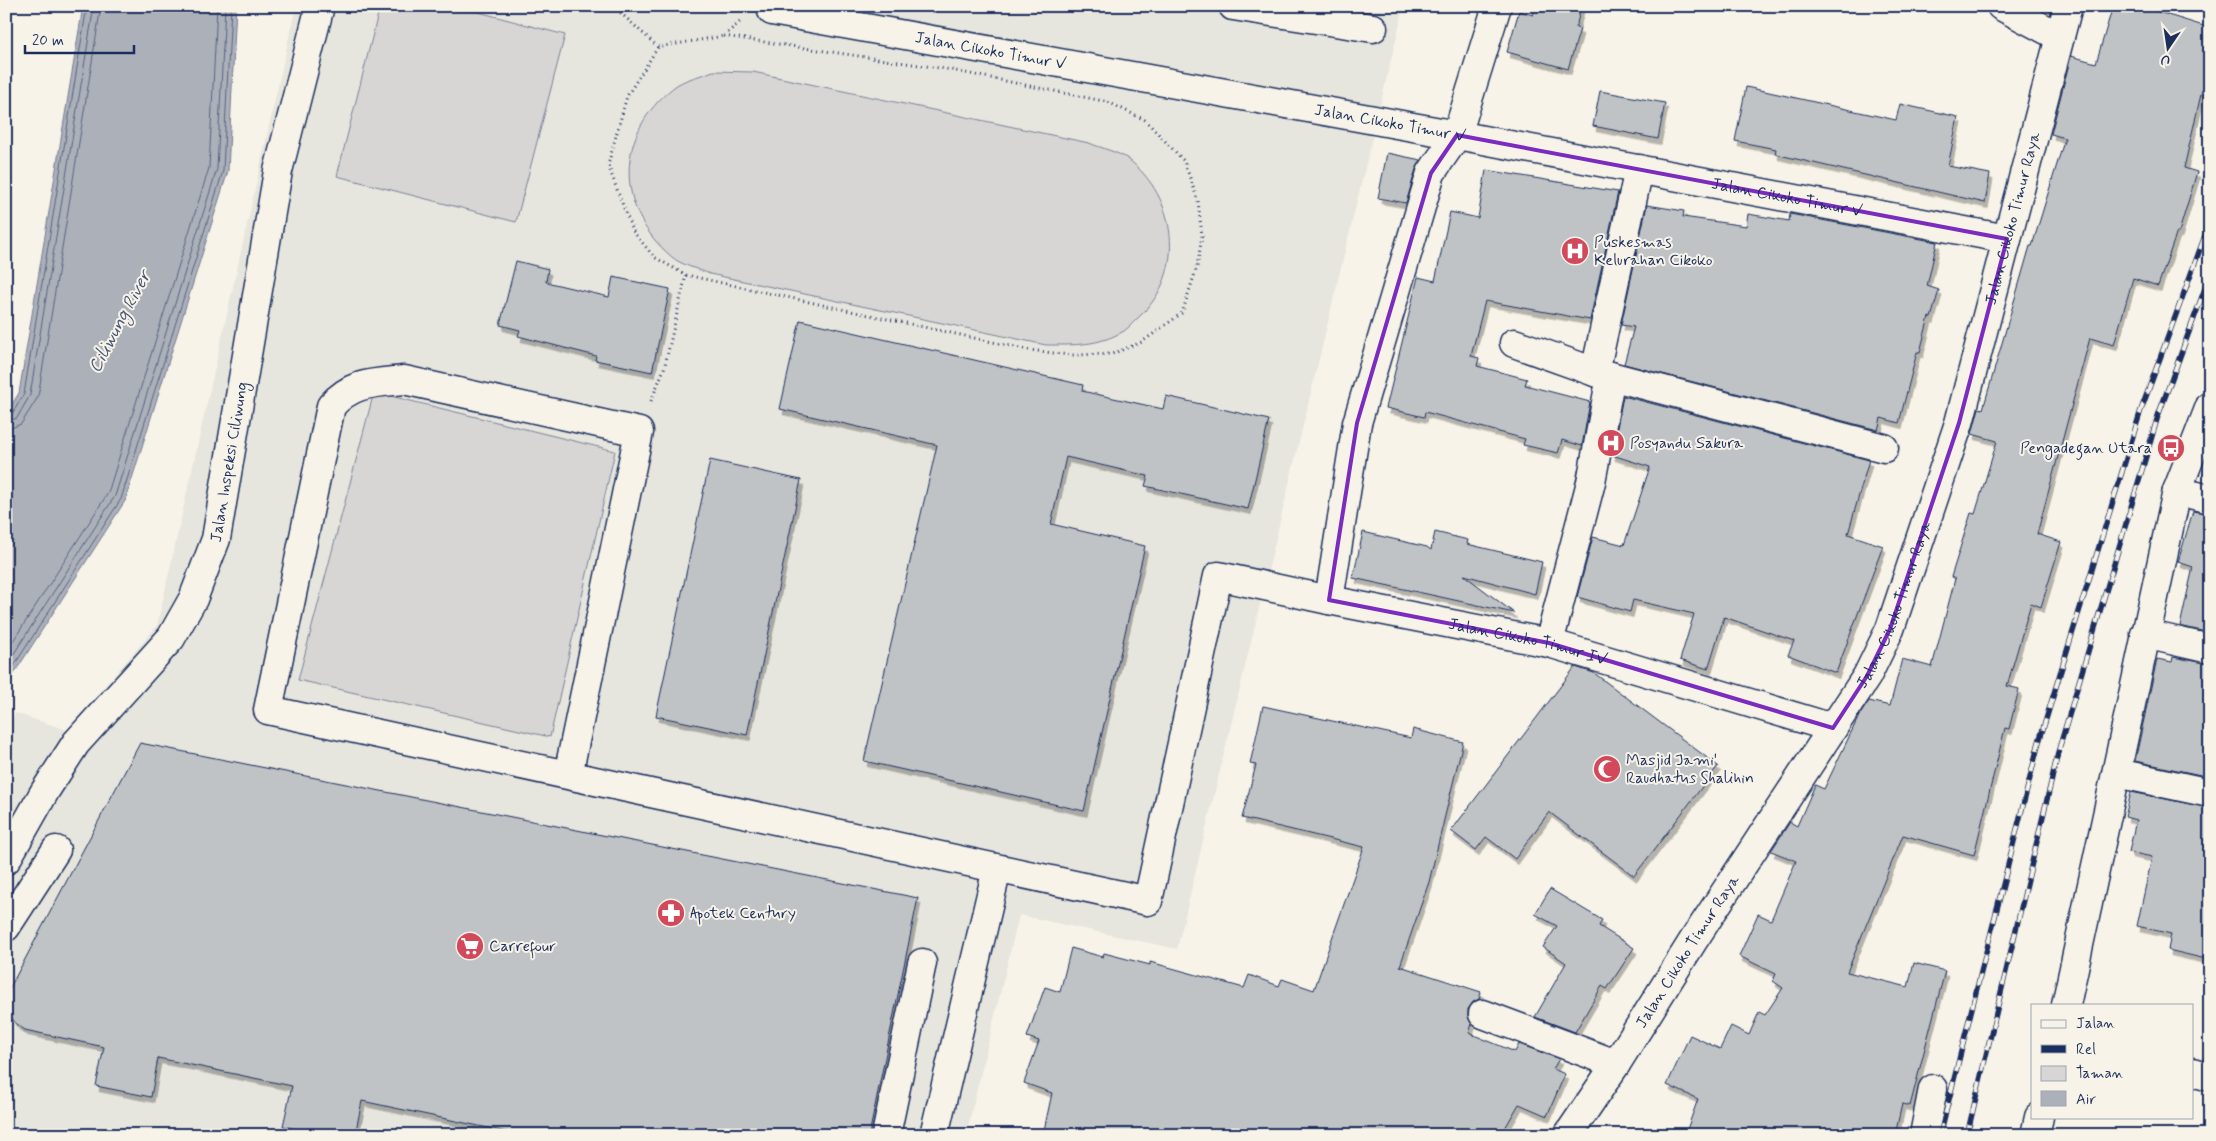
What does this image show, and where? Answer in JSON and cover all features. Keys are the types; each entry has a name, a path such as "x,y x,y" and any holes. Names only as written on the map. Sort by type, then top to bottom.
{"street":[{"name":"Jalan Inspeksi Ciliwung","path":"6,860 45,791 76,743 171,638 193,599 216,539 278,171 320,6"},
{"path":"1233,6 1373,28"},
{"path":"1330,600 1357,423 1431,173 1457,135 1497,6"},
{"path":"2001,6 2060,37"},
{"name":"Jalan Cikoko Timur Raya","path":"1568,1135 1867,676 1890,629 1959,424 2068,6"},
{"name":"Jalan Cikoko Timur V","path":"772,11 1457,135 2007,239"},
{"path":"1549,643 1591,482 1603,374 1639,169"},
{"path":"1514,343 1603,374 1884,448"},
{"path":"568,776 639,432 404,380 366,384 343,392 331,406 268,710 568,776 996,869 934,1135"},
{"path":"2066,1004 2177,491 2210,406"},
{"path":"2177,491 2210,499"},
{"name":"Jalan Cikoko Timur IV","path":"996,869 1148,901 1218,576 1549,643 1833,728"},
{"path":"2145,634 2210,649"},
{"path":"2117,774 2210,793"},
{"path":"6,927 56,850"},
{"path":"886,1135 922,963"},
{"path":"1483,1014 1616,1064"},
{"path":"2194,1073 2210,1077"},
{"path":"1924,1135 1933,1089"},
{"path":"2035,1135 2040,1118"}],"path":[{"path":"613,6 658,47"},
{"path":"724,36 946,69 1108,102 1145,120 1184,161 1198,201 1202,236 1197,267 1182,313 1142,342 1112,354 1069,355 1029,350 686,274 654,257 632,230 608,165 627,96 658,47 724,36"},
{"path":"639,432 664,369 686,274"}],"highlighted area":[{"path":"1457,135 2007,239 1959,423 1890,629 1867,676 1833,728 1549,643 1329,600 1357,423 1431,173"}],"shaded area":[{"path":"296,6 1404,6 1177,949 1019,915 966,1135 6,1135 6,729 15,713 67,730 157,626"}],"green space":[{"path":"380,6 456,6 565,35 516,222 337,176"},
{"path":"713,71 753,72 1089,143 1119,154 1128,159 1145,175 1157,193 1166,214 1170,235 1170,257 1165,278 1155,298 1124,331 1096,342 1077,345 1046,345 710,274 685,265 672,257 653,238 640,217 632,194 629,171 632,148 641,126 655,106 674,87"},
{"path":"374,392 615,451 550,737 298,680"}],"water":[{"name":"Ciliwung River","path":"83,6 236,6 228,171 125,501 6,686 6,414 19,393"}],"building":[{"path":"1536,6 1581,6 1576,28 1580,29 1568,69 1507,52 1519,11 1533,15"},
{"path":"2113,6 2139,6 2210,28 2210,92 2202,90 2184,168 2197,172 2179,232 2177,232 2158,286 2133,278 2114,345 2090,338 2037,534 2061,542 2041,607 2031,603 2007,686 2019,689 2009,729 2005,728 1974,855 1903,835 1847,972 1908,987 1914,963 1945,971 1910,1106 1902,1104 1895,1135 1685,1135 1698,1099 1667,1085 1690,1035 1720,1049 1731,1026 1749,1035 1759,1012 1765,1015 1783,988 1773,981 1776,974 1739,956 1758,914 1771,920 1796,861 1771,851 1790,822 1797,826 1815,785 1824,789 1859,716 1869,701 1890,706 1902,659 1932,667 1955,579 1951,577 1971,513 1975,514 1997,441 1972,434 1979,408 1983,409 2030,246 2032,246 2065,138 2051,134 2071,56 2096,63"},
{"path":"1746,87 1896,120 1900,104 1958,117 1948,166 1990,174 1985,203 1775,154 1776,149 1735,141"},
{"path":"1600,91 1665,103 1658,139 1593,126"},
{"path":"1387,153 1421,160 1416,169 1406,203 1378,198"},
{"path":"1486,170 1618,192 1590,320 1485,301 1471,356 1479,358 1477,366 1527,379 1525,385 1590,402 1582,446 1562,440 1558,453 1523,445 1525,439 1425,412 1424,417 1386,408 1418,277 1435,281 1450,212 1478,218"},
{"path":"1647,205 1684,211 1683,217 1746,226 1748,214 1789,221 1790,214 1937,242 1927,286 1939,290 1931,318 1929,317 1920,352 1917,352 1899,423 1881,418 1878,430 1624,364 1634,327 1621,325"},
{"path":"516,261 548,269 546,282 609,297 613,277 670,289 652,372 595,360 596,356 518,336 520,330 500,325"},
{"path":"800,320 1083,385 1082,391 1163,409 1166,396 1269,420 1248,509 1145,486 1148,476 1066,457 1051,524 1145,546 1084,811 864,761 937,445 780,409"},
{"path":"1623,396 1869,460 1848,534 1883,546 1836,673 1788,655 1794,641 1724,617 1708,669 1680,660 1694,614 1633,600 1630,612 1577,597 1593,537 1624,545 1650,467 1612,455"},
{"path":"710,460 801,480 747,735 656,716"},
{"path":"2193,511 2210,514 2210,633 2180,626 2193,567 2178,562"},
{"path":"1363,532 1427,547 1431,550 1435,532 1468,540 1467,544 1542,562 1535,594 1464,575 1514,613 1353,578"},
{"path":"2173,657 2210,664 2210,777 2135,761 2157,659 2172,662"},
{"name":"Masjid Jami' Raudhatus Shalihin","path":"1575,667 1594,673 1718,766 1634,876 1549,812 1515,859 1486,837 1476,850 1451,831"},
{"path":"1263,706 1411,738 1413,729 1463,742 1429,882 1400,966 1481,992 1479,999 1473,1002 1468,1009 1468,1017 1472,1024 1469,1033 1515,1052 1519,1044 1559,1059 1553,1069 1565,1074 1547,1116 1519,1104 1501,1135 1043,1135 1052,1093 1024,1083 1039,1041 1027,1037 1045,987 1060,992 1071,948 1103,957 1104,953 1150,965 1150,962 1244,988 1249,975 1279,986 1282,979 1314,990 1364,847 1242,818 1256,765 1250,764"},
{"name":"Carrefour","path":"140,743 918,898 869,1135 521,1135 362,1101 355,1135 324,1135 283,1126 292,1086 158,1058 151,1097 96,1086 104,1047 25,1030 16,1024 9,1014 6,995"},
{"path":"2131,792 2210,808 2210,960 2168,950 2171,934 2137,926 2152,857 2129,852 2136,820 2125,817"},
{"path":"1550,889 1602,920 1599,926 1634,948 1607,989 1602,986 1575,1032 1535,1017 1566,963 1543,947 1557,926 1535,914"}],"railway":[{"path":"1940,1135 2039,742 2141,410 2210,222"},
{"path":"1967,1135 2059,749 2158,416 2210,275"}],"place":[{"name":"Puskesmas Kelurahan Cikoko","path":"1575,251"},
{"name":"Posyandu Sakura","path":"1611,443"},
{"name":"Pengadegan Utara","path":"2171,448"},
{"name":"Masjid Jami' Raudhatus Shalihin","path":"1607,769"},
{"name":"Apotek Century","path":"671,913"},
{"name":"Carrefour","path":"470,946"}]}
